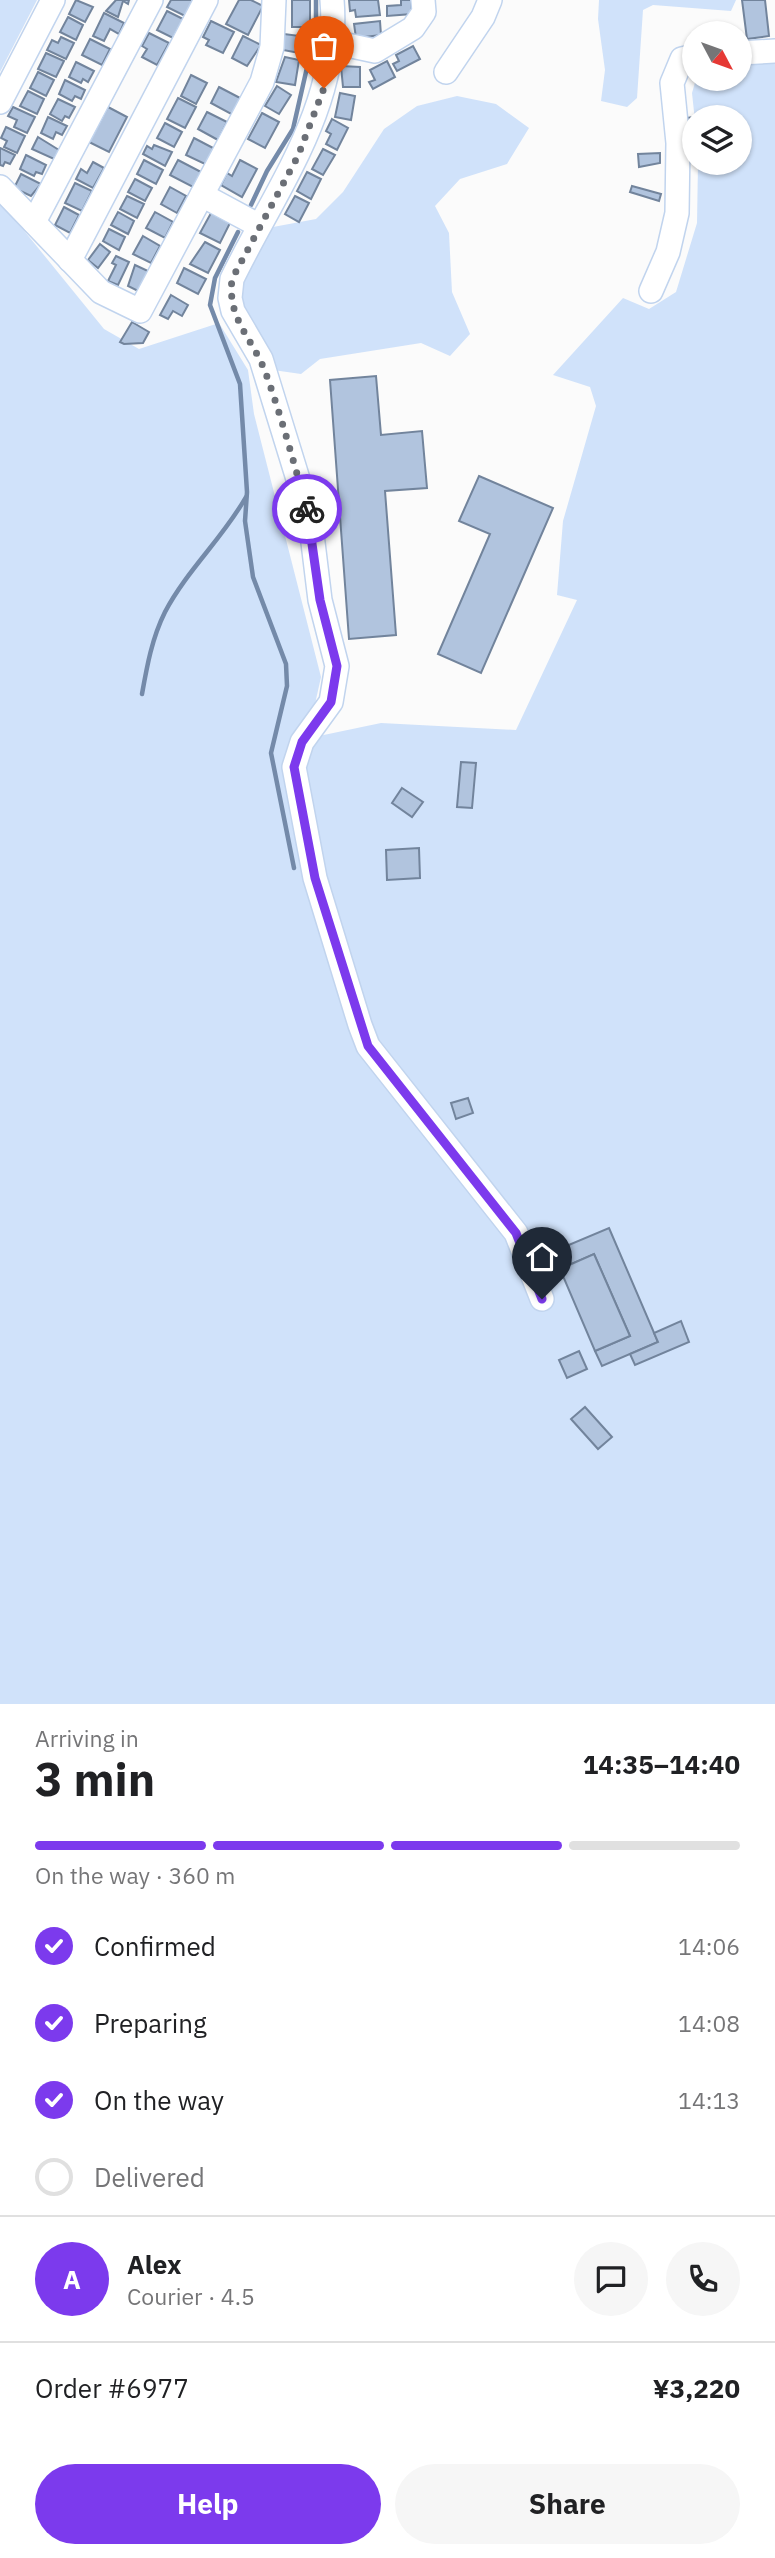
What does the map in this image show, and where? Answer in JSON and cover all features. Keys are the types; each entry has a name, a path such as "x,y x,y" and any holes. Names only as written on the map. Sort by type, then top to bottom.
{"street":[{"path":"0,102 52,0"},
{"path":"34,222 151,0"},
{"path":"69,260 206,0"},
{"path":"0,187 101,292 140,311 262,82 272,47 274,0"},
{"path":"332,0 332,42 318,110 298,156 258,225 232,279 230,299 233,311 264,368 310,518 320,600 337,666 331,702 302,742 294,767 315,878 368,1046 516,1233 542,1299"},
{"path":"332,42 375,51 413,28 424,12 423,0"},
{"path":"446,72 483,17 491,0"},
{"path":"752,52 775,51"},
{"path":"651,291 668,252 677,213 678,143 672,83 682,59"},
{"path":"202,195 258,225"}],"shaded area":[{"path":"0,0 37,0 0,72"},
{"path":"599,0 736,0 731,11 653,5 643,10 637,98 627,107 601,101 605,70 598,19"},
{"path":"752,63 775,63 775,1704 0,1704 0,201 104,329 139,349 219,323 248,370 254,414 321,677 315,704 295,741 381,723 516,730 577,600 557,595 563,521 596,406 590,387 553,375 623,298 649,309 676,292 697,223 698,175 752,175 752,105 693,105 692,93 752,91"},
{"path":"457,96 496,104 529,128 507,164 460,179 435,206 449,233 452,292 470,334 450,356 421,343 320,359 301,374 273,370 240,309 242,283 273,227 316,219 343,192 384,129 417,106"}],"building":[{"path":"76,0 93,7 85,22 69,14"},
{"path":"116,0 129,0 128,4 123,1 118,17 106,11"},
{"path":"171,0 193,0 185,16 167,7"},
{"path":"239,0 251,0 263,6 248,35 226,24"},
{"path":"292,0 310,0 310,27 292,27"},
{"path":"349,0 378,0 380,15 356,17 355,10 350,11"},
{"path":"401,0 411,0 412,14 387,16 387,6 401,5"},
{"path":"742,0 765,0 769,36 752,38 752,21 745,21"},
{"path":"167,11 183,19 173,38 157,30"},
{"path":"104,13 124,23 119,34 110,29 104,41 93,36"},
{"path":"68,17 83,25 76,40 60,32"},
{"path":"211,21 234,32 223,53 206,45 209,40 203,37"},
{"path":"380,21 381,35 356,38 354,24"},
{"path":"149,33 169,43 157,65 142,57 147,49 142,46"},
{"path":"284,34 300,36 299,45 306,45 305,54 283,50"},
{"path":"243,36 261,45 247,66 232,58"},
{"path":"61,37 74,43 66,59 47,50 52,40 58,43"},
{"path":"90,39 110,49 102,65 82,55"},
{"path":"413,46 420,59 397,71 393,64 399,61 396,55"},
{"path":"46,53 64,61 56,77 38,69"},
{"path":"285,57 299,60 295,85 276,82"},
{"path":"387,61 395,77 373,89 369,82 375,80 370,70"},
{"path":"76,62 94,71 88,82 83,79 81,83 69,77"},
{"path":"341,66 360,67 360,87 343,87"},
{"path":"38,72 54,80 46,96 30,88"},
{"path":"191,75 207,83 196,104 181,96"},
{"path":"65,80 85,90 81,99 75,96 72,101 59,94"},
{"path":"277,86 291,95 279,114 265,106"},
{"path":"219,87 242,99 233,115 211,103"},
{"path":"28,91 44,99 37,114 20,106"},
{"path":"340,93 355,96 351,120 335,117"},
{"path":"178,98 196,107 185,128 167,119"},
{"path":"58,99 75,107 69,118 65,116 62,121 50,114"},
{"path":"13,107 35,117 27,133 14,127 17,120 8,116"},
{"path":"108,107 127,117 109,152 89,142"},
{"path":"207,112 227,122 218,140 198,129"},
{"path":"262,113 279,122 265,148 248,139"},
{"path":"48,117 67,126 62,135 56,132 53,139 41,133"},
{"path":"332,119 348,128 337,150 326,144 331,134 326,131"},
{"path":"165,123 182,132 174,147 157,138"},
{"path":"6,127 25,136 17,153 4,147 7,141 1,138"},
{"path":"38,137 59,150 54,159 32,149"},
{"path":"194,138 215,149 207,165 186,155"},
{"path":"154,145 172,152 165,166 143,154 147,146 152,149"},
{"path":"0,148 15,155 10,164 5,162 3,166 0,165"},
{"path":"323,149 335,155 323,175 312,169"},
{"path":"660,153 660,163 639,167 638,154"},
{"path":"26,155 46,165 42,174 36,172 34,176 20,169"},
{"path":"144,160 163,170 156,184 137,174"},
{"path":"178,160 201,172 193,187 170,175"},
{"path":"240,160 257,169 242,197 221,185 227,173 232,176"},
{"path":"93,162 104,168 93,188 76,179 81,169 87,173"},
{"path":"307,172 321,179 311,199 297,191"},
{"path":"21,174 41,184 31,196 14,188"},
{"path":"135,179 152,188 145,201 128,192"},
{"path":"75,183 92,191 82,211 65,203"},
{"path":"632,186 661,194 659,201 630,192"},
{"path":"170,187 186,196 177,213 161,204"},
{"path":"127,196 144,204 137,218 120,209"},
{"path":"295,196 309,203 299,222 285,214"},
{"path":"64,207 79,215 70,233 55,225"},
{"path":"118,212 134,221 128,234 111,225"},
{"path":"155,212 173,222 165,238 146,228"},
{"path":"211,213 230,223 220,243 200,233"},
{"path":"109,229 125,237 119,250 103,241"},
{"path":"143,236 160,246 151,263 133,254"},
{"path":"205,242 220,250 208,273 190,264"},
{"path":"100,244 110,252 98,268 88,260"},
{"path":"116,256 129,262 118,285 108,281 116,265 112,263"},
{"path":"135,265 150,272 140,292 128,286"},
{"path":"184,268 206,279 198,294 177,283"},
{"path":"171,295 188,305 182,316 173,311 168,319 160,315"},
{"path":"132,322 149,332 143,343 120,342"},
{"path":"376,376 381,435 422,431 427,488 385,491 396,635 349,639 330,380"},
{"path":"479,476 553,508 481,673 438,654 490,534 459,521"},
{"path":"461,762 476,763 472,808 457,807"},
{"path":"402,788 423,802 412,817 392,803"},
{"path":"419,848 420,878 387,880 386,850"},
{"path":"468,1098 473,1113 456,1119 451,1103"},
{"path":"609,1228 658,1342 602,1366 595,1351 630,1336 594,1254 560,1269 552,1252"},
{"path":"594,1254 630,1336 595,1351 560,1269"},
{"path":"681,1321 689,1342 635,1365 630,1354 658,1342 654,1333"},
{"path":"579,1351 587,1369 567,1378 559,1360"},
{"path":"585,1407 612,1437 598,1449 571,1419"}],"waterway":[{"path":"251,205 267,171 293,129 316,28 316,0"},
{"path":"238,232 215,278 210,305 240,384 247,492 245,521 253,577 286,664 287,686 271,753 294,868"},
{"path":"142,694 153,642 165,612 246,497"}],"way so far":[{"path":"307,509 261,359 233,311 230,299 232,279 258,225 298,156 318,110 324,88"}],"route":[{"path":"307,509 320,600 337,666 337,679 331,702 302,742 294,767 295,786 315,878 368,1046 516,1233 542,1299"}]}
